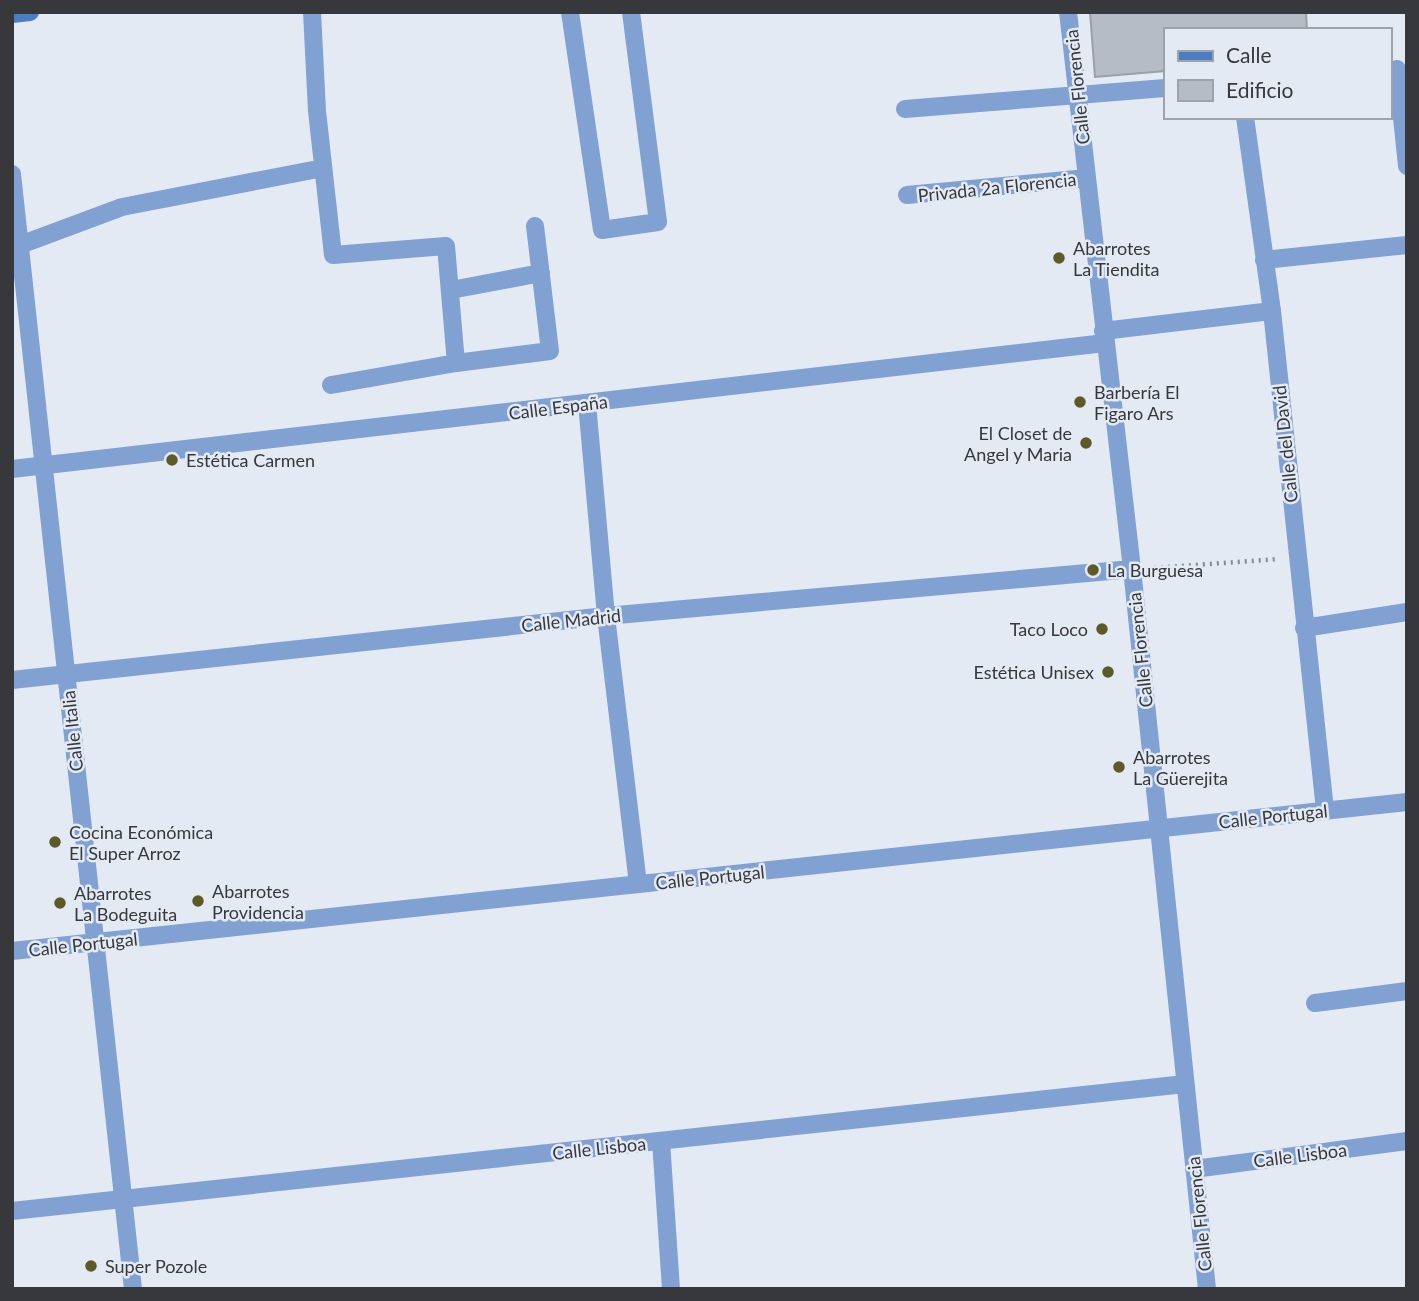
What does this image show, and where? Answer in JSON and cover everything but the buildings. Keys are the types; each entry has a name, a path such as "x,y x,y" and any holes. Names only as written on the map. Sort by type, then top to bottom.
{"main road":[{"path":"12,14 30,12"}],"street":[{"path":"312,12 323,168 333,255 446,246 456,362"},
{"path":"570,12 602,230 658,222 631,12"},
{"name":"Calle Florencia","path":"1069,12 1132,569 1207,1289"},
{"path":"1398,69 1407,166"},
{"path":"905,109 1164,88"},
{"name":"Calle del David","path":"1245,119 1272,311 1296,558 1325,810"},
{"path":"20,245 122,207 323,168"},
{"name":"Calle Italia","path":"12,174 20,245 19,292 44,466 133,1289"},
{"name":"Privada 2a Florencia","path":"907,195 1087,178"},
{"path":"331,384 456,362 550,351 536,226"},
{"path":"1264,260 1407,245"},
{"path":"451,290 541,273"},
{"name":"Calle España","path":"12,469 587,403 1104,337 1272,311"},
{"path":"587,403 606,616 638,884"},
{"name":"Calle Madrid","path":"12,680 606,616 1132,569"},
{"path":"1304,628 1407,612"},
{"name":"Calle Portugal","path":"12,951 1407,802"},
{"path":"1315,1003 1407,992"},
{"name":"Calle Lisboa","path":"12,1211 1185,1084"},
{"path":"661,1141 671,1289"},
{"name":"Calle Lisboa","path":"1194,1169 1407,1141"}],"path":[{"path":"1132,569 1296,558"}],"place":[{"name":"Abarrotes La Tiendita","path":"1059,258"},
{"name":"Barbería El Figaro Ars","path":"1080,402"},
{"name":"El Closet de Angel y Maria","path":"1086,443"},
{"name":"Estética Carmen","path":"172,460"},
{"name":"La Burguesa","path":"1093,570"},
{"name":"Taco Loco","path":"1102,629"},
{"name":"Estética Unisex","path":"1108,672"},
{"name":"Abarrotes La Güerejita","path":"1119,767"},
{"name":"Cocina Económica El Super Arroz","path":"55,842"},
{"name":"Abarrotes Providencia","path":"198,901"},
{"name":"Abarrotes La Bodeguita","path":"60,903"},
{"name":"Super Pozole","path":"91,1266"}]}
